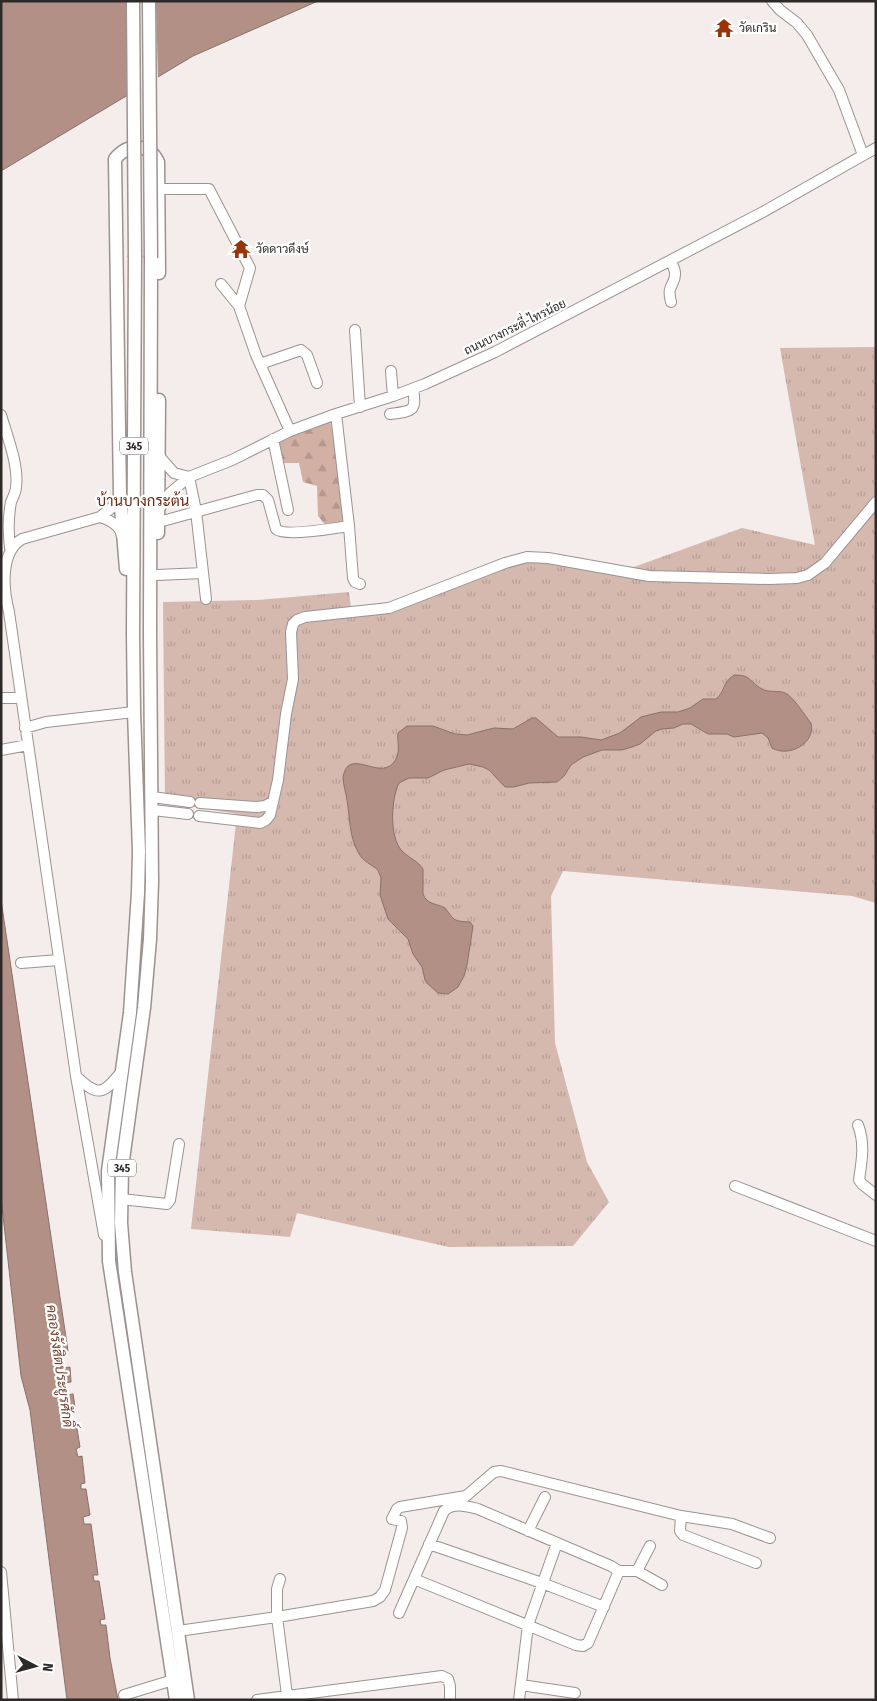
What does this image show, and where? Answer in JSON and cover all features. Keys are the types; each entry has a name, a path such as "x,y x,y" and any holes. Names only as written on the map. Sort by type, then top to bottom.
{"main road":[{"name":"345","path":"133,1 135,257 133,634 139,851 138,915 131,1005 108,1171 109,1261 176,1700"},
{"name":"345","path":"148,1 151,258 150,633 153,810 152,911 144,1008 125,1139 121,1199 125,1272 188,1700"},
{"path":"133,634 120,496 115,159 120,153 129,148 137,147 154,154 158,162 159,522 157,575 150,633"}],"street":[{"path":"772,1 797,23 807,35 839,90 863,156"},
{"name":"ถนนบางกระดี่-ไทรน้อย","path":"159,509 170,493 189,477 232,460 290,431 413,389 495,352 763,212 876,148"},
{"path":"158,189 209,189 250,268 239,306"},
{"path":"671,261 675,271 675,278 670,286 669,295 671,302"},
{"path":"221,284 239,306 260,364 290,431"},
{"path":"355,330 360,407"},
{"path":"260,364 301,350 307,355 317,383"},
{"path":"391,371 393,396"},
{"path":"390,414 411,410 415,402 413,389"},
{"path":"336,414 353,578 355,582 360,584"},
{"path":"1,415 5,439 16,475 16,489 12,499 8,522 4,590 9,612 76,1076 109,1261"},
{"path":"273,439 288,510"},
{"path":"159,456 174,473 189,477 196,511 206,599"},
{"path":"159,522 258,495 268,500 276,529 279,532 292,534 349,526"},
{"path":"7,544 100,517 114,505 120,496"},
{"path":"199,816 260,823 266,820 270,814 278,780 286,714 292,691 291,632 292,624 297,620 305,617 389,608 505,562 527,557 548,558 649,576 798,578 808,575 825,563 876,502"},
{"path":"100,517 108,519 115,524 121,531 124,544"},
{"path":"157,575 203,574"},
{"path":"1,698 21,698"},
{"path":"25,728 46,722 134,712"},
{"path":"1,750 28,745"},
{"path":"152,797 257,807 265,806 272,802"},
{"path":"153,810 188,814"},
{"path":"21,963 59,960"},
{"path":"76,1076 93,1090 103,1091 110,1087 122,1072"},
{"path":"858,1125 863,1147 859,1180 876,1196"},
{"path":"121,1199 167,1204 170,1200 180,1144"},
{"path":"735,1186 876,1241"},
{"path":"178,1631 373,1601 380,1597 385,1590 402,1528 401,1522 392,1519 397,1509 466,1496 494,1472 501,1471 681,1516 732,1524 770,1538"},
{"path":"528,1531 545,1497"},
{"path":"399,1614 444,1511 448,1507 456,1506 478,1509 619,1571 637,1571 662,1585"},
{"path":"681,1516 680,1531 682,1535 756,1563"},
{"path":"519,1700 528,1625 557,1543"},
{"path":"429,1544 542,1583 604,1607"},
{"path":"637,1571 650,1546"},
{"path":"414,1579 582,1646 588,1642 619,1571"},
{"path":"1,1572 13,1700"},
{"path":"280,1579 277,1589 277,1617 287,1695"},
{"path":"257,1700 442,1676 448,1679 450,1700"},
{"path":"124,1695 173,1680"},
{"path":"521,1685 575,1693"}],"green space":[{"path":"876,347 876,903 852,896 563,871 551,896 555,1043 587,1162 609,1202 573,1246 449,1247 297,1213 290,1237 191,1229 237,814 165,802 163,602 258,600 349,592 351,608 403,600 496,560 512,556 573,562 620,572 742,528 815,545 780,348"},
{"path":"329,419 334,434 344,524 327,527 318,516 317,486 303,482 299,463 284,463 276,440"}],"water":[{"path":"1,1 318,1 193,56 1,171"},
{"path":"734,675 747,677 765,690 782,692 792,698 811,723 809,737 800,747 793,750 779,751 772,748 768,738 762,733 734,737 727,734 708,734 691,724 683,724 674,728 656,731 640,744 632,747 622,750 602,750 583,757 571,765 564,776 557,782 529,783 505,787 489,770 469,764 444,770 428,778 409,778 399,783 393,808 395,837 402,851 423,869 423,894 425,898 429,902 445,908 455,919 470,922 473,926 467,965 458,987 448,994 438,993 428,984 422,967 413,954 408,939 388,919 380,895 381,878 378,870 362,858 355,846 351,833 343,780 346,768 353,764 359,764 386,768 392,764 398,754 398,733 407,726 433,726 455,734 467,735 494,728 513,729 532,718 536,718 558,737 581,737 601,740 620,733 641,717 661,712 678,712 690,708 703,699 716,699 727,681"},
{"name":"คลองรังสิตประยูรศักดิ์","path":"1,900 68,1351 60,1353 62,1368 70,1367 71,1382 64,1383 66,1395 73,1394 76,1413 70,1414 71,1423 76,1423 80,1447 76,1449 78,1457 82,1456 85,1483 81,1484 81,1489 86,1489 90,1515 83,1517 84,1524 91,1524 98,1575 93,1575 94,1581 99,1581 105,1619 100,1620 101,1625 106,1625 118,1700 67,1700 30,1410 21,1376 1,1198"}],"pier":[{"path":"126,1 156,1 158,80 127,99"}],"place":[{"name":"วัดเกริน","path":"724,28"},
{"name":"วัดดาวดึงษ์","path":"241,249"}],"district":[{"name":"บ้านบางกระต้น","path":"143,501"}]}
